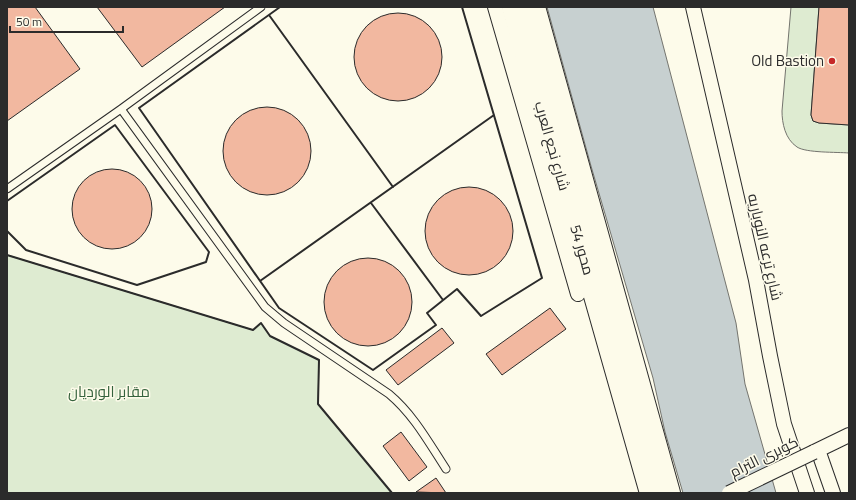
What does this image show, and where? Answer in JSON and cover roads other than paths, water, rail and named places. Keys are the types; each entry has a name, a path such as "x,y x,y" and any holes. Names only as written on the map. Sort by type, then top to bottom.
{"highway":[{"name":"محور 54","path":"513,7 651,493"},
{"name":"محور 54","path":"534,7 670,493"}],"street":[{"name":"شارع نجع العرب","path":"495,7 578,294"},
{"name":"شارع ترعه النوباريه","path":"693,7 756,280 784,424 807,493"},
{"name":"كوبرى الترام","path":"729,493 849,435"},
{"path":"816,451 833,493"}],"lane":[{"path":"7,189 121,109 261,7"},
{"path":"121,109 265,307 284,324 389,394 416,422 446,470"}],"place":[{"name":"Old Bastion","path":"832,61"}],"park label":[{"name":"مقابر الورديان","path":"109,392"}]}
